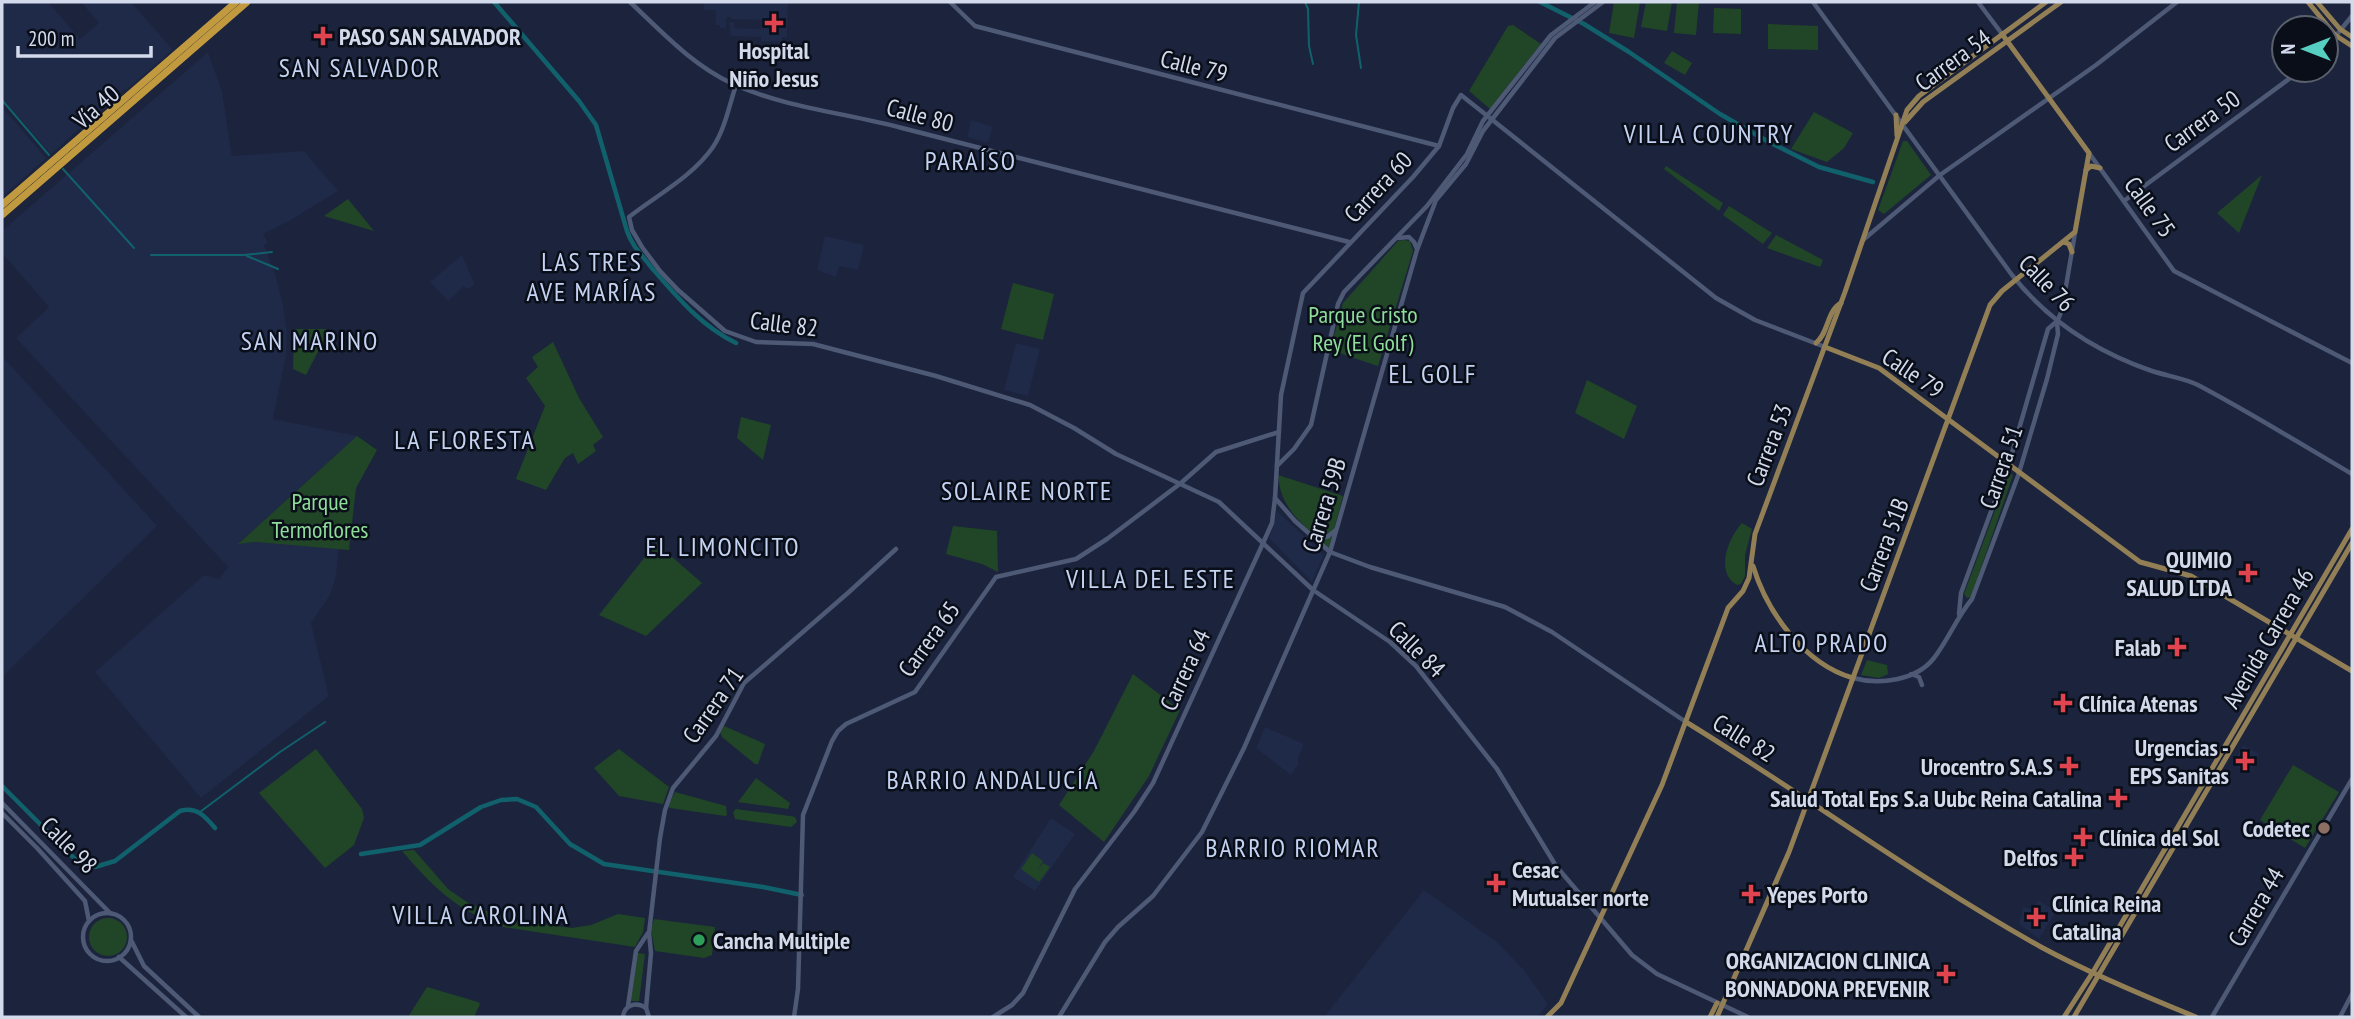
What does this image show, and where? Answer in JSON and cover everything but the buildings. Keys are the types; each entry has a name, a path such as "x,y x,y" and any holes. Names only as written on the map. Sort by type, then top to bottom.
{"highway":[{"name":"Vía 40","path":"2,205 236,2"},
{"name":"Vía 40","path":"2,215 247,2"}],"main road":[{"name":"Carrera 54","path":"1862,240 1912,103 2046,2"},
{"name":"Carrera 54","path":"1903,125 1923,102 2061,2"},
{"path":"2318,2 2341,30 2352,37"},
{"name":"Calle 75","path":"2002,34 2090,153"},
{"path":"1953,70 1958,76"},
{"path":"1896,115 1897,142"},
{"name":"Carrera 51","path":"2075,232 2090,153"},
{"path":"2086,170 2091,166 2100,168"},
{"name":"Carrera 51B","path":"1717,1017 1720,1004 1789,852 1990,305 2075,232"},
{"name":"Carrera 53","path":"1546,1017 1560,1003 1662,785 1728,608 1746,584 1752,563 1755,534 1842,302 1862,240"},
{"path":"2063,242 2069,244 2071,252"},
{"path":"1816,343 1821,340 1834,307 1842,302"},
{"path":"1834,307 1836,317"},
{"name":"Calle 79","path":"1825,347 1879,368 2140,562 2191,576 2352,671"},
{"name":"Avenida Carrera 46","path":"2074,1017 2352,528"},
{"name":"Avenida Carrera 46","path":"2064,1017 2293,636 2352,543"},
{"path":"2333,561 2340,565"},
{"path":"1752,563 1765,597 1788,631 1819,660 1853,678"},
{"name":"Calle 82","path":"1686,722 1984,914 2093,972 2196,1017"},
{"name":"Carrera 51B","path":"1710,1017 1720,1004"}],"street":[{"name":"Calle 80","path":"630,2 684,53 713,73 736,85 770,97 899,127 1350,243"},
{"name":"Calle 79","path":"950,2 975,26 1439,146"},
{"name":"Carrera 59B","path":"1582,15 1595,2"},
{"name":"Carrera 59B","path":"1059,1017 1105,942 1153,896 1202,832 1244,748 1330,552 1417,250 1436,200 1455,175 1477,129 1490,117 1551,35 1603,2"},
{"name":"Calle 76","path":"1813,2 2016,280 2057,322 2106,353 2154,372 2195,383 2352,474"},
{"name":"Calle 75","path":"1978,2 2002,34"},
{"path":"1862,240 1940,175 2096,65 2177,2"},
{"path":"2341,30 2352,16"},
{"name":"Carrera 50","path":"2124,201 2282,84"},
{"name":"Calle 82","path":"736,85 722,131 712,147 687,175 629,217 632,230 660,271 725,331 756,342 813,344 985,391"},
{"name":"Calle 79","path":"1461,95 1716,298 1755,320 1825,347"},
{"name":"Carrera 60","path":"1303,293 1439,146 1453,108 1461,95"},
{"name":"Calle 75","path":"2090,153 2174,271 2352,363"},
{"name":"Carrera 59B","path":"1276,467 1300,442 1311,425 1338,304 1344,292 1455,175"},
{"name":"Carrera 51","path":"1910,674 1933,660 1958,616 1972,599 2019,472 2047,379 2058,334 2057,322 2062,310 2075,232"},
{"path":"1396,238 1409,237 1415,242 1417,250"},
{"name":"Carrera 64","path":"993,1017 1012,1005 1023,993 1075,889 1153,783 1272,523 1283,388 1303,293"},
{"name":"Carrera 51","path":"1958,616 1961,593 2024,416 2048,329 2057,322"},
{"path":"2036,374 2047,379"},
{"name":"Calle 84","path":"985,391 1030,405 1116,454 1219,502 1264,541 1313,590 1390,642 1416,666 1497,769 1547,854 1641,963 1667,979 1748,1017"},
{"path":"2024,416 2035,421"},
{"name":"Carrera 65","path":"794,1017 798,989 803,815 820,768 838,731 846,723 915,692 996,577 1076,559 1181,483 1216,452 1279,432"},
{"name":"Calle 82","path":"1275,498 1330,552 1370,567 1504,607 1552,632 1686,722"},
{"path":"1311,536 1327,537 1336,530"},
{"path":"1982,536 1994,540"},
{"name":"Carrera 71","path":"646,1008 651,953 649,933 656,869 665,810 674,788 716,736 744,683 896,549"},
{"path":"1961,593 1965,600 1972,599"},
{"path":"1853,678 1884,681 1910,674 1919,677 1922,685"},
{"name":"Carrera 44","path":"2212,1017 2352,779"},
{"name":"Calle 98","path":"2,803 110,913"},
{"name":"Calle 98","path":"2,813 85,901 89,921"},
{"path":"131,937 128,949 119,957 104,961 90,954 83,940 89,921 98,914 110,913 121,917 126,922 131,937 134,948 144,966 199,1017"},
{"name":"Carrera 71","path":"623,1017 628,1006 636,951 649,933"},
{"path":"119,957 186,1017"},
{"path":"2340,1017 2352,994"},
{"path":"628,1006 637,1004 646,1008 649,1016 656,1017"}],"shaded area":[{"path":"2,2 48,2 80,39 99,23 81,2 131,2 173,50 124,89 51,154 2,98"},
{"name":"Hospital Niño Jesus","path":"704,2 788,2 787,37 782,37 782,42 761,41 761,37 731,36 729,22 734,22 734,28 761,29 762,20 726,17 726,28 720,28 720,25 716,25 716,10 704,10"},
{"path":"208,52 222,91 232,156 304,151 338,191 263,234 268,243 264,245 276,277 287,333 286,355 273,419 357,436 239,543 339,549 336,576 330,595 311,623 329,696 201,798 95,672 204,575 219,579 228,567 16,338 49,307 2,253 2,231"},
{"path":"2,107 46,158 2,197"},
{"path":"971,120 993,127 988,143 967,137"},
{"path":"825,236 864,245 858,270 839,266 836,277 817,270"},
{"path":"462,255 475,285 466,289 464,286 448,301 430,282"},
{"path":"1016,343 1040,349 1028,396 1004,390"},
{"path":"2,356 157,526 2,677"},
{"path":"1277,511 1324,555 1312,582 1269,538"},
{"path":"1265,727 1304,744 1299,763 1291,775 1256,748"},
{"name":"Urgencias - EPS Sanitas","path":"2243,745 2259,754 2249,774 2233,764"},
{"path":"1051,818 1075,834 1035,891 1013,877"},
{"path":"1424,890 1497,942 1524,970 1548,1004 1537,1017 1324,1017"},
{"name":"Clínica Reina Catalina","path":"2038,900 2056,911 2039,939 2019,924 2023,907 2034,910"}],"green space":[{"path":"1614,2 1640,2 1634,38 1609,33"},
{"path":"1646,2 1672,2 1667,31 1641,27"},
{"path":"1677,2 1699,2 1696,35 1674,33"},
{"path":"1714,8 1741,9 1741,34 1713,33"},
{"path":"1768,24 1818,26 1818,50 1768,49"},
{"path":"1513,25 1541,44 1490,109 1469,91 1508,26"},
{"path":"1672,51 1692,63 1685,75 1664,63"},
{"path":"1814,112 1853,133 1844,148 1827,162 1791,149"},
{"path":"1903,141 1907,141 1931,175 1884,214 1878,210"},
{"path":"1666,166 1723,203 1719,211 1664,169"},
{"path":"2262,175 2239,233 2217,213"},
{"path":"348,199 374,231 324,216"},
{"path":"1729,206 1772,233 1763,244 1723,215"},
{"path":"1776,235 1823,260 1820,267 1767,248"},
{"name":"Parque Cristo Rey (El Golf)","path":"1398,241 1410,241 1413,251 1378,366 1330,350 1343,303"},
{"path":"1013,283 1054,294 1043,340 1001,329"},
{"path":"294,329 326,329 327,334 306,375 293,369"},
{"path":"553,342 579,398 603,437 593,445 596,451 578,464 573,453 565,458 546,490 516,479 545,406 526,378 538,367 532,357"},
{"path":"1587,380 1637,406 1624,439 1575,413"},
{"path":"741,417 771,425 763,460 737,438"},
{"name":"Parque Termoflores","path":"357,436 377,450 356,488 349,550 255,542 238,544"},
{"path":"2009,473 2013,475 1971,597 1967,598 1964,594"},
{"path":"1278,475 1343,496 1329,548 1302,524 1288,507"},
{"path":"1742,523 1752,529 1745,555 1745,576 1741,584 1737,585 1726,572 1725,563 1732,537"},
{"path":"953,526 997,531 998,572 982,564 946,554"},
{"path":"656,543 702,583 646,636 599,615"},
{"path":"1867,660 1887,665 1888,674 1879,678 1861,675"},
{"path":"1133,674 1180,710 1149,776 1104,842 1059,805 1094,751"},
{"path":"724,726 765,744 758,764 722,737 720,732"},
{"path":"316,749 362,809 364,818 354,845 325,868 259,793"},
{"path":"619,749 669,787 663,804 619,796 594,768"},
{"path":"2293,765 2339,792 2305,848 2260,820"},
{"path":"756,778 790,803 788,809 738,802"},
{"path":"675,792 726,806 727,815 670,808 668,806"},
{"path":"736,809 795,817 797,822 791,827 735,819 733,812"},
{"path":"414,850 448,889 467,902 493,914 492,922 454,902 402,851"},
{"path":"1032,853 1043,861 1037,870 1043,863 1050,867 1039,882 1021,869"},
{"path":"618,914 645,918 643,932 635,947 503,927 501,924 503,919 572,928 591,925"},
{"path":"108,918 122,923 127,937 122,951 108,956 94,951 89,937 94,923"},
{"path":"654,919 715,927 712,955 704,958 655,951 651,930"},
{"path":"637,953 645,954 639,1001 630,1001"},
{"path":"427,987 478,1002 480,1004 474,1017 408,1017"}],"waterway":[{"path":"494,2 579,101 596,125 627,231 634,246 690,310 711,328 736,343"},
{"path":"1305,2 1313,64"},
{"path":"1359,2 1356,35 1361,68"},
{"path":"1540,2 1584,24 1720,114 1769,142 1819,167 1873,182"},
{"path":"2,100 49,155"},
{"path":"63,169 134,248"},
{"path":"151,255 244,255 272,252"},
{"path":"247,256 278,269"},
{"path":"200,812 325,722"},
{"path":"2,786 75,859 95,867 115,861 180,811 195,811 215,828"},
{"path":"361,854 420,845 481,807 501,800 517,799 536,807 570,844 604,864 802,895"}],"place":[{"name":"Hospital Niño Jesus","path":"774,23"},
{"name":"PASO SAN SALVADOR","path":"323,36"},
{"name":"QUIMIO SALUD LTDA","path":"2248,573"},
{"name":"Falab","path":"2177,647"},
{"name":"Clínica Atenas","path":"2063,703"},
{"name":"Urgencias - EPS Sanitas","path":"2245,761"},
{"name":"Urocentro S.A.S","path":"2069,766"},
{"name":"Salud Total Eps S.a Uubc Reina Catalina","path":"2118,798"},
{"name":"Codetec","path":"2324,828"},
{"name":"Clínica del Sol","path":"2083,837"},
{"name":"Delfos","path":"2074,857"},
{"name":"Cesac Mutualser norte","path":"1496,883"},
{"name":"Yepes Porto","path":"1751,894"},
{"name":"Clínica Reina Catalina","path":"2036,917"},
{"name":"Cancha Multiple","path":"699,940"},
{"name":"ORGANIZACION CLINICA BONNADONA PREVENIR","path":"1946,974"}],"district":[{"name":"SAN SALVADOR","path":"360,67"},
{"name":"VILLA COUNTRY","path":"1709,133"},
{"name":"PARAÍSO","path":"971,160"},
{"name":"LAS TRES AVE MARÍAS","path":"592,276"},
{"name":"SAN MARINO","path":"310,340"},
{"name":"EL GOLF","path":"1433,373"},
{"name":"LA FLORESTA","path":"465,439"},
{"name":"SOLAIRE NORTE","path":"1027,490"},
{"name":"EL LIMONCITO","path":"723,546"},
{"name":"VILLA DEL ESTE","path":"1151,578"},
{"name":"ALTO PRADO","path":"1822,642"},
{"name":"BARRIO ANDALUCÍA","path":"993,779"},
{"name":"BARRIO RIOMAR","path":"1293,847"},
{"name":"VILLA CAROLINA","path":"481,914"}]}
